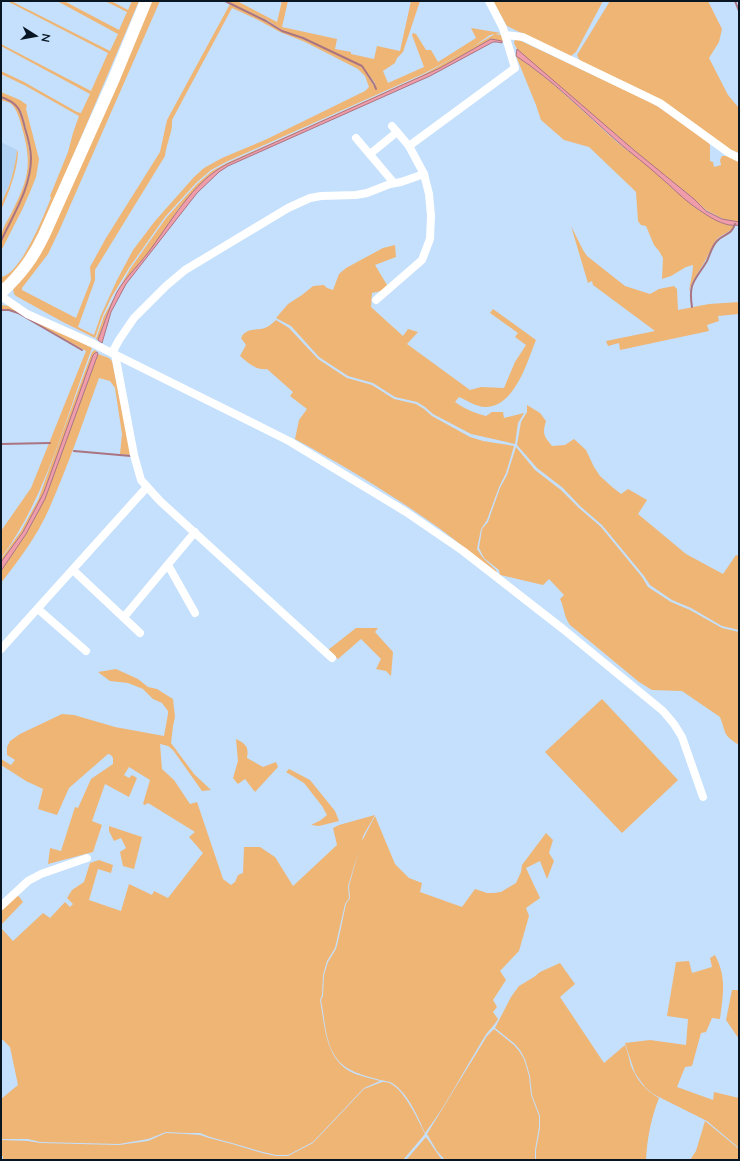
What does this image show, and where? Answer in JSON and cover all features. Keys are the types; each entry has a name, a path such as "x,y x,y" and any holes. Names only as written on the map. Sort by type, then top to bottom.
{"main road":[{"path":"1,295 34,256 107,95 146,1"}],"street":[{"path":"409,146 515,68 506,35 489,1"},
{"path":"506,35 523,37 660,103 729,153 739,158"},
{"path":"370,154 395,129 409,146 424,174 429,194 431,216 430,239 422,260 376,300"},
{"path":"356,138 394,183"},
{"path":"332,658 140,480 113,354 119,340 134,318 166,286 207,256 288,208 310,198 367,193 424,174"},
{"path":"1,295 27,314 113,354 289,441 406,512 463,551 581,643 663,711 674,724 682,737 703,797"},
{"path":"1,649 147,487"},
{"path":"124,617 195,532"},
{"path":"168,565 195,613"},
{"path":"73,570 140,633"},
{"path":"38,609 86,651"},
{"path":"1,906 28,881 41,874 87,858"}],"shaded area":[{"path":"7,1 11,1 110,51 118,34 57,1 64,1 119,30 127,12 105,1 111,1 128,10 132,1 139,1 39,233 25,259 4,283 1,282 1,277 9,273 24,255 43,217 68,152 79,116 26,86 1,74 1,71 24,82 77,112 81,113 90,94 1,46 1,44 91,91 108,53"},
{"path":"152,1 160,1 59,231 48,254 22,288 22,290 76,318 91,280 90,267 106,238 160,152 167,120 230,4 266,21 285,33 303,38 362,67 376,89 375,83 362,66 303,37 285,32 267,20 226,1 237,1 277,22 282,1 288,1 282,27 337,39 335,49 374,59 377,46 400,51 411,1 420,1 403,52 397,58 395,63 383,71 388,83 424,67 412,35 413,33 416,34 426,50 431,50 438,62 476,38 471,28 501,33 490,35 471,48 423,74 211,170 196,183 165,217 129,268 111,298 95,338 16,296 13,289","holes":["232,8 358,69 365,76 369,87 365,91 265,140 222,158 204,168 194,177 155,221 133,250 117,280 101,315 94,335 78,327 95,280 95,270 165,156 172,120"]},
{"path":"493,1 603,1 576,52 569,56 507,26"},
{"path":"610,1 708,1 722,29 719,42 709,58 728,95 739,108 739,153 731,150 667,104 580,61 577,55"},
{"path":"495,34 501,35 504,42 491,39 440,68 227,164 209,176 179,208 157,242 121,286 106,317 98,340 96,339 104,316 130,269 166,218 197,184 212,171 229,162 423,75"},
{"path":"491,39 502,41 502,43 493,42 430,76 228,166 219,172 197,193 126,284 111,312 102,343 98,340 120,287 147,254 182,204 203,181 214,172 227,164 440,68"},
{"path":"515,39 660,108 708,142 710,145 710,161 713,162 714,167 721,165 720,160 722,156 727,156 739,161 739,222 723,219 706,210 527,59 517,49 514,43"},
{"path":"517,49 635,151 694,199 706,211 722,219 739,222 739,225 721,222 708,216 688,202 556,86 516,56"},
{"path":"516,56 556,86 618,143 652,169 700,211 734,226 715,241 689,292 693,265 662,279 663,258 654,245 646,226 641,225 638,221 636,192 589,147 564,140 541,120"},
{"path":"1,92 20,100 27,105 26,109 39,159 36,177 30,192 1,251 1,243 25,191 31,159 25,122 21,112 12,102 1,97"},
{"path":"1,98 12,103 20,113 24,123 30,152 30,160 24,191 1,240 4,227 17,202 25,182 28,163 25,141 18,114 10,103 1,100"},
{"path":"1,142 17,150 15,167 1,205"},
{"path":"17,150 17,159 10,189 1,210 13,172"},
{"path":"571,226 587,256 625,286 650,294 659,289 674,286 677,289 678,310 709,304 739,302 739,314 718,316 719,321 707,325 709,331 620,350 619,343 608,346 606,341 655,331 593,285 592,281 588,283"},
{"path":"395,245 396,257 375,265 387,285 385,290 372,293 371,307 403,336 408,329 418,332 407,344 470,390 481,387 504,388 515,362 526,345 515,337 518,333 490,313 493,309 536,340 524,371 512,392 504,400 495,405 485,407 475,405 459,397 455,402 462,407 486,416 492,412 503,412 504,418 524,413 518,423 515,444 471,434 433,414 417,402 395,397 373,383 348,376 319,357 291,326 276,318 288,304 313,286 324,285 333,290 339,274 346,268 383,248"},
{"path":"1,305 9,306 92,348 43,483 17,534 1,558 1,531 31,488 86,351 18,313 9,309 1,309"},
{"path":"276,320 289,328 318,359 347,378 372,385 394,399 416,404 432,416 470,437 483,441 514,446 506,473 499,487 487,520 481,529 477,549 497,573 439,528 386,492 295,439 299,420 307,409 290,396 293,392 267,369 256,368 240,356 246,345 241,338 245,333 250,330 265,328"},
{"path":"95,350 97,352 93,355 44,492 23,532 1,562 1,559 21,531 38,500 92,352"},
{"path":"97,352 98,354 45,499 26,534 1,571 1,562 23,532 44,492 93,355"},
{"path":"98,354 109,358 112,361 131,452 129,455 120,454 122,434 115,388 110,381 99,378 69,460 44,519 27,548 1,583 1,571 26,534 45,499"},
{"path":"527,405 540,413 546,421 544,435 552,446 565,445 574,439 586,450 600,476 611,486 621,494 628,489 647,500 638,514 686,554 723,574 736,555 739,556 739,630 722,626 691,608 672,600 650,585 602,525 580,506 563,488 537,468 517,445 521,422 527,412"},
{"path":"516,447 535,470 561,490 601,527 642,577 648,587 671,602 690,610 722,628 739,632 739,745 727,736 720,717 682,691 652,690 639,682 570,625 566,618 560,599 564,595 549,579 543,585 500,575 499,570 484,558 479,548 482,529 488,522 500,488 507,475"},
{"path":"356,628 378,628 375,632 393,652 391,676 386,671 376,669 381,659 361,639 338,659 328,650"},
{"path":"116,669 138,679 148,687 157,689 173,699 175,717 171,743 194,774 211,790 202,791 173,750 168,746 160,744 162,769 174,780 190,804 197,802 223,879 231,885 235,882 238,875 243,873 244,847 260,847 275,857 293,886 337,845 333,828 375,815 363,836 362,841 375,816 395,864 409,878 422,883 420,892 462,907 475,889 487,893 501,892 516,883 521,872 522,865 546,833 553,840 549,853 554,861 547,879 540,861 526,868 540,898 526,908 529,916 519,951 500,971 506,980 493,1000 497,1007 493,1012 498,1019 485,1036 449,1098 425,1133 408,1099 398,1087 391,1082 361,1074 344,1066 335,1056 330,1045 331,1050 336,1058 342,1066 361,1076 380,1081 364,1088 313,1142 288,1155 276,1155 263,1152 200,1133 166,1132 148,1139 119,1144 40,1142 28,1139 1,1139 1,1099 18,1085 10,1047 3,1040 1,1040 1,928 13,941 43,913 50,918 65,902 70,907 73,904 67,898 72,890 84,882 90,863 99,860 113,865 111,873 98,869 89,900 121,911 129,884 152,895 154,891 168,898 203,853 189,837 195,832 148,803 145,805 143,804 150,780 129,767 124,775 129,778 132,775 137,778 129,797 105,784 92,821 102,825 93,852 48,864 50,848 61,851 75,807 78,808 91,779 113,764 113,758 108,754 69,788 57,815 38,809 43,789 26,781 1,765 1,759 11,765 15,760 7,755 7,747 10,741 20,734 62,714 74,715 115,727 164,736 168,711 162,703 153,699 143,689 128,683 110,681 98,672","holes":["359,850 349,886 350,898 346,904 336,949 328,962 324,975 323,996 321,1000 327,1037 320,1000 322,995 323,975 327,961 335,948 345,904 349,898 348,886"]},
{"path":"602,699 678,780 622,833 545,752"},
{"path":"236,739 246,746 248,751 247,758 263,767 276,762 278,767 255,792 245,779 238,784 233,778 238,761"},
{"path":"289,769 310,780 335,811 339,821 319,826 311,825 327,815 304,783 286,772"},
{"path":"109,826 142,837 134,869 123,866 120,852 126,848 121,838 114,841 109,831"},
{"path":"17,894 23,902 1,925 1,910"},
{"path":"715,955 719,963 723,979 720,1019 712,1018 706,1032 701,1033 692,1066 685,1067 677,1087 713,1100 714,1092 739,1098 739,1148 707,1121 653,1094 645,1087 635,1073 625,1043 650,1040 686,1045 688,1019 667,1016 676,962 689,961 692,973 712,967 710,958"},
{"path":"560,963 575,984 560,997 604,1063 625,1045 631,1066 636,1076 642,1085 659,1098 650,1129 646,1160 536,1160 540,1116 532,1095 530,1076 525,1059 515,1044 495,1028 511,997 519,986 540,972"},
{"path":"732,990 739,990 739,1039 726,1020"},
{"path":"494,1029 514,1045 524,1059 529,1076 531,1095 539,1116 535,1160 445,1160 437,1151 427,1134 487,1036"},
{"path":"382,1082 390,1083 406,1099 425,1134 403,1160 3,1160 3,1156 1,1156 1,1140 40,1143 119,1145 148,1141 166,1133 200,1135 262,1153 276,1156 288,1156 313,1143 364,1089"},
{"path":"705,1121 739,1149 739,1160 690,1160 696,1151"},
{"path":"426,1137 442,1160 406,1160"}],"waterway":[{"path":"225,1 266,21 282,31 303,38 362,66 376,89"},
{"path":"735,1 739,11"},
{"path":"1,97 12,102 20,112 29,143 31,158 25,191 1,241"},
{"path":"692,307 691,292 696,278 707,261 715,243 729,233 735,224"},
{"path":"1,310 9,310 18,313 82,350"},
{"path":"1,444 50,443"},
{"path":"74,451 131,456"}]}
